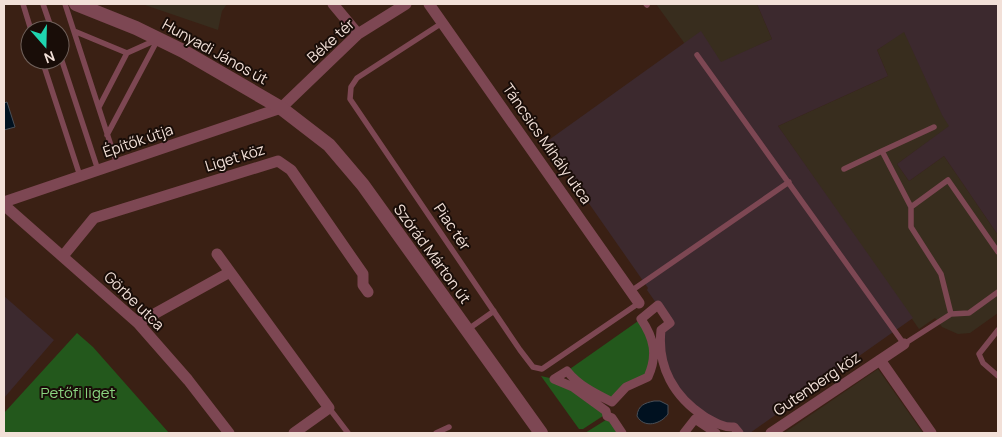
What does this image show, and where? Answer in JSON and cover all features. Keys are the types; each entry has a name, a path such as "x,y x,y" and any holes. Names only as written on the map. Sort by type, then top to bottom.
{"street":[{"name":"Hunyadi János út","path":"76,4 158,39 281,108"},
{"path":"333,4 358,34"},
{"name":"Béke tér","path":"281,108 358,34 406,4"},
{"name":"Táncsics Mihály utca","path":"428,4 639,303"},
{"name":"Építők útja","path":"4,204 80,176 281,108"},
{"name":"Szórád Márton út","path":"281,108 330,145 345,162 541,433"},
{"name":"Liget köz","path":"63,256 94,218 278,160 291,170 364,274 363,284 368,292"},
{"name":"Görbe utca","path":"4,204 138,323 188,380 229,433"},
{"path":"217,254 329,408 294,433"},
{"path":"138,323 230,272"},
{"path":"622,433 612,418 609,418 606,414 606,411 573,387 554,379 567,371 585,387 612,402 626,387 648,377 654,361 654,355 648,328 641,319 658,305 670,323 660,330 660,343 662,362 671,382 684,400 702,415 722,426 734,427 739,433"},
{"name":"Gutenberg köz","path":"771,433 904,344"},
{"name":"Gutenberg köz","path":"880,360 931,433"},
{"path":"684,433 695,418 716,433"}],"lane":[{"path":"23,4 29,20"},
{"path":"43,4 49,20"},
{"path":"65,4 117,164"},
{"name":"Piac tér","path":"442,23 357,78 351,86 350,99 533,367 542,369 639,303"},
{"path":"74,31 127,53"},
{"path":"99,107 127,53 158,39"},
{"path":"107,135 158,39"},
{"path":"697,55 904,344"},
{"path":"45,70 80,176"},
{"path":"65,70 98,170"},
{"path":"844,169 934,127"},
{"path":"882,151 911,207 911,227 940,274 951,314 969,313 998,292"},
{"path":"911,207 948,180 998,252"},
{"path":"631,291 788,182"},
{"path":"467,330 494,311"},
{"name":"Gutenberg köz","path":"904,344 951,314"},
{"path":"998,330 979,354 983,363 998,376"},
{"path":"329,408 348,433"},
{"path":"436,433 449,427"}],"shaded area":[{"path":"142,4 227,4 222,11 218,30"},
{"path":"656,4 757,4 772,39 721,63 701,32 685,44"},
{"path":"757,4 998,4 998,235 944,156 909,181 897,164 949,126 942,115 904,32 877,50 888,76 778,126 913,318 750,433 739,433 722,426 678,392 659,343 670,323 647,290 648,288 546,142 701,31 721,62 772,39"},
{"path":"904,31 942,114 950,126 897,164 909,181 944,156 998,235 998,313 970,333 958,334 942,327 935,318 919,329 778,126 888,76 877,50"},
{"path":"4,296 54,340 4,398"},
{"path":"878,369 923,433 784,433"}],"green space":[{"path":"641,319 648,328 652,368 612,402 567,371"},
{"name":"Petőfi liget","path":"77,333 93,347 169,433 4,433 4,413"},
{"path":"541,376 554,379 606,414 583,429 579,429"},
{"path":"609,418 622,433 585,433"}],"water":[{"path":"7,102 15,127 4,130 4,103"},
{"path":"660,401 668,405 668,414 652,424 644,423 637,416 639,409 645,404"}]}
